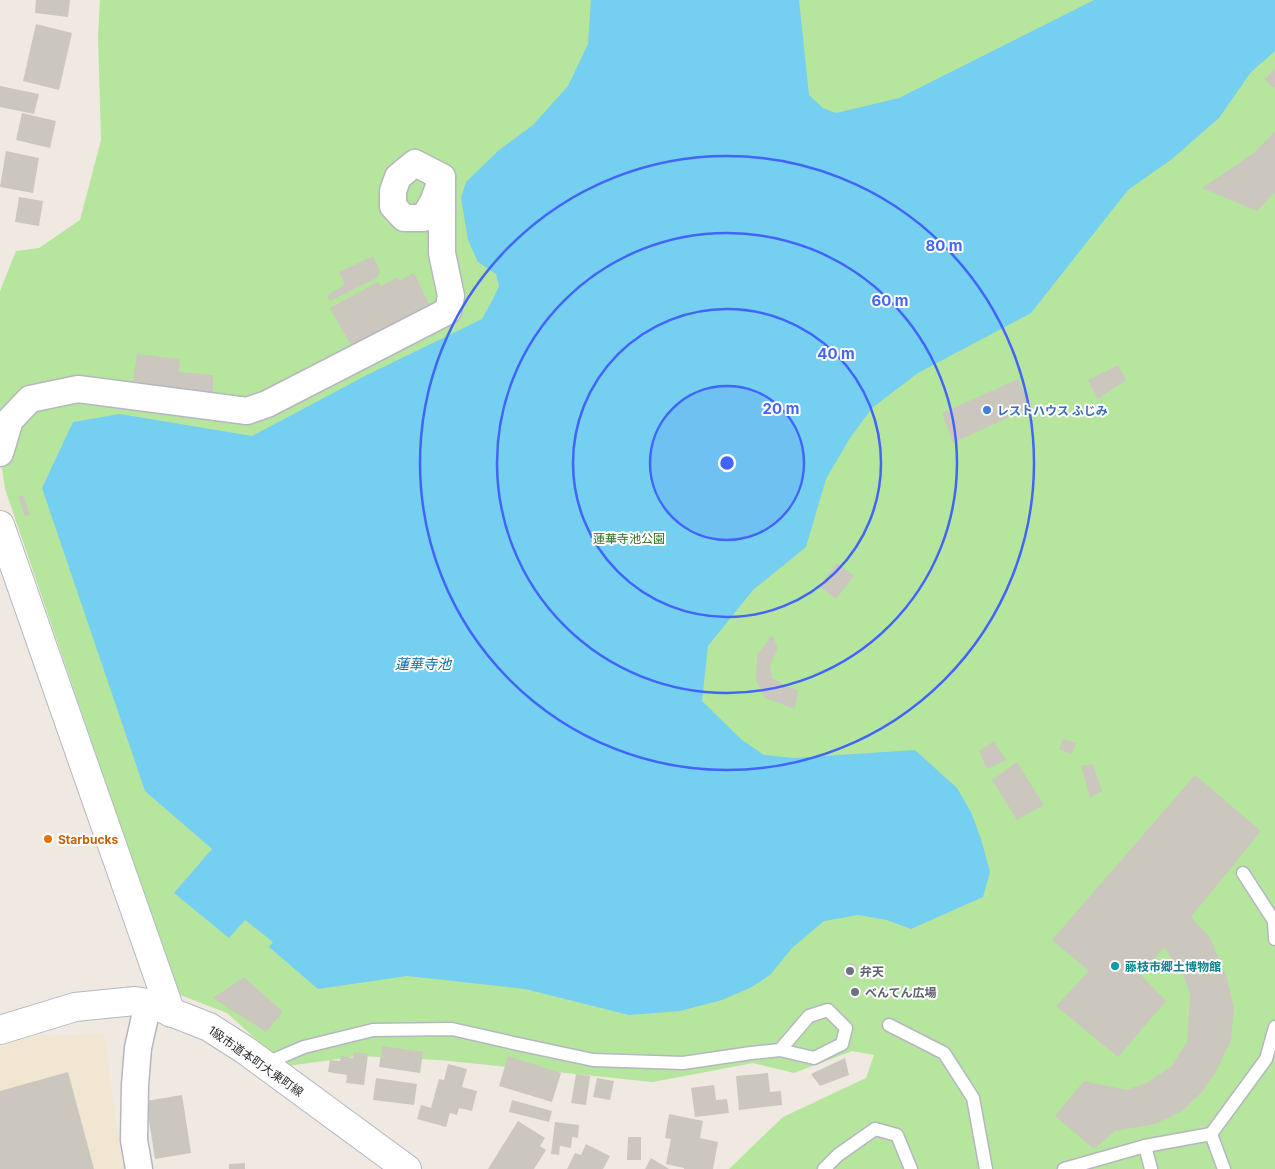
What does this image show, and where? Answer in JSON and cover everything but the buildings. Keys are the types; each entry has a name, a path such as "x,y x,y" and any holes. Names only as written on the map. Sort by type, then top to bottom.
{"street":[{"path":"0,453 10,420 30,399 78,389 247,411 267,404 448,311 451,296 442,253 442,177"},
{"path":"0,525 160,1008 138,1048 134,1140 140,1169"},
{"name":"1級市道本町大東町線","path":"0,1030 75,1007 135,1001 160,1008 209,1027 245,1050 407,1169"}],"lane":[{"path":"1243,873 1274,921 1275,939"},
{"path":"264,1064 304,1047 373,1030 452,1029 594,1060 683,1063 780,1050 814,1058 842,1044 846,1028 828,1010 818,1013 809,1016 780,1050"},
{"path":"889,1025 944,1053 973,1098 986,1169"},
{"path":"1073,1168 1145,1146 1211,1134 1266,1059 1275,1027"},
{"path":"824,1169 838,1155 875,1129 897,1135 911,1169"},
{"path":"1211,1134 1224,1169"},
{"path":"1145,1146 1151,1169"}],"shaded area":[{"path":"104,1034 121,1159 125,1169 0,1169 0,1047 33,1036"}],"green space":[{"name":"蓮華寺池公園","path":"100,0 1275,0 1275,1169 729,1169 783,1117 866,1078 874,1055 852,1051 794,1073 753,1063 653,1082 439,1060 359,1056 288,1066 227,1013 175,993 146,900 5,489 0,453 0,291 16,251 39,248 80,220 101,140 98,37"}],"water":[{"name":"蓮華寺池","path":"591,0 799,0 809,95 823,108 836,113 899,98 1094,0 1275,0 1275,51 1251,72 1219,118 1172,159 1128,190 1031,313 918,373 872,408 850,438 826,479 806,547 753,590 708,646 702,701 742,740 764,755 794,758 915,750 957,788 971,812 990,872 983,897 911,929 887,920 858,915 824,921 792,948 770,975 752,987 722,1000 680,1011 629,1015 525,989 407,976 318,989 269,947 273,942 245,920 229,938 174,893 212,849 145,791 42,488 73,422 120,414 252,436 365,376 482,319 499,286 496,274 478,262 468,240 461,198 466,182 499,150 533,125 568,86 588,44"}],"place":[{"name":"レストハウス ふじみ","path":"987,410"},
{"name":"Starbucks","path":"48,839"},
{"name":"藤枝市郷土博物館","path":"1115,966"},
{"name":"弁天","path":"850,971"},
{"name":"べんてん広場","path":"855,992"}]}
